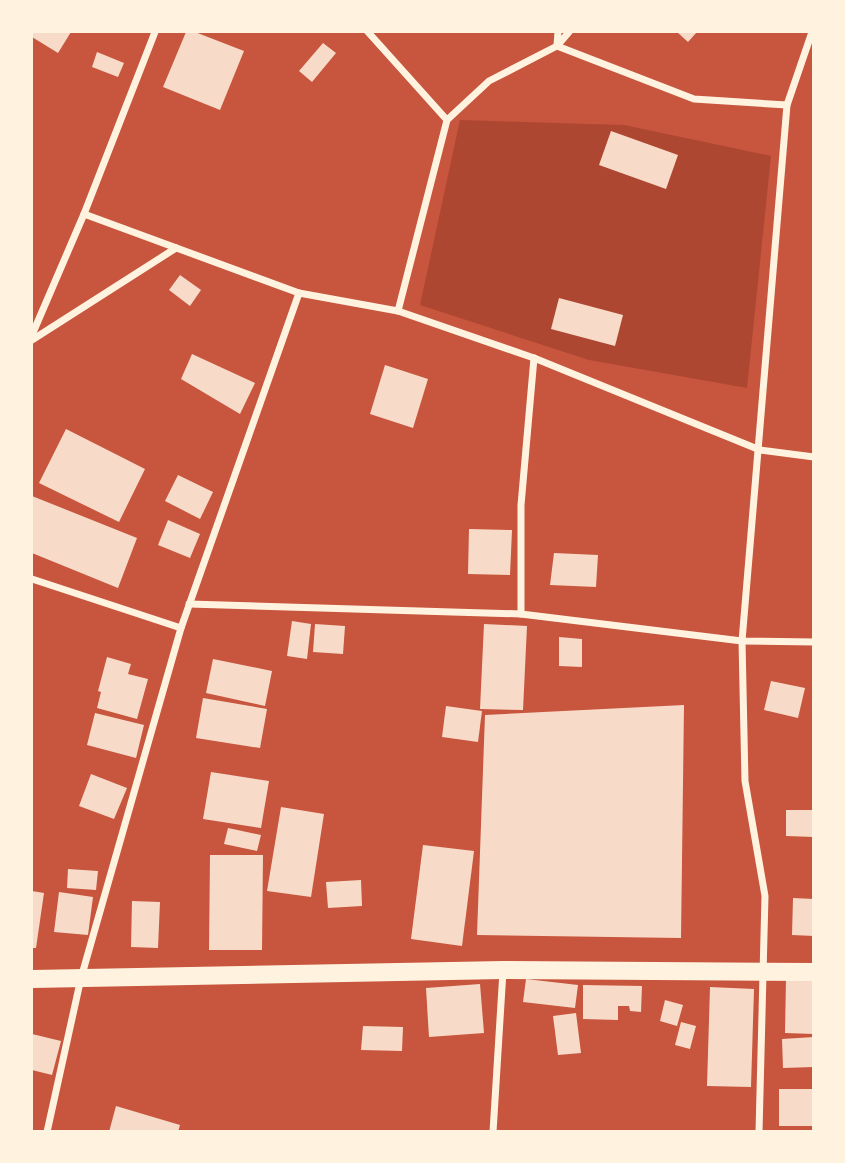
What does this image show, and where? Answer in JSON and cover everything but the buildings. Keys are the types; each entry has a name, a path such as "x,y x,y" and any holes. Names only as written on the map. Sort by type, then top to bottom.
{"main road":[{"path":"32,979 503,970 814,972"}],"street":[{"path":"32,337 155,32"},
{"path":"368,32 447,120"},
{"path":"557,46 558,32"},
{"path":"398,311 447,120 489,81 557,46 569,32"},
{"path":"759,1132 765,897 745,781 742,641 787,105 812,32"},
{"path":"557,46 694,99 787,105"},
{"path":"83,214 299,293 398,311 534,358 760,450 814,457"},
{"path":"32,337 176,248"},
{"path":"47,1132 81,978 181,628 299,293"},
{"path":"521,614 521,505 534,358"},
{"path":"32,579 181,628"},
{"path":"189,604 521,614 742,641 814,642"},
{"path":"493,1132 503,970"}],"shaded area":[{"path":"460,120 624,125 771,156 747,388 589,360 420,305"}]}
